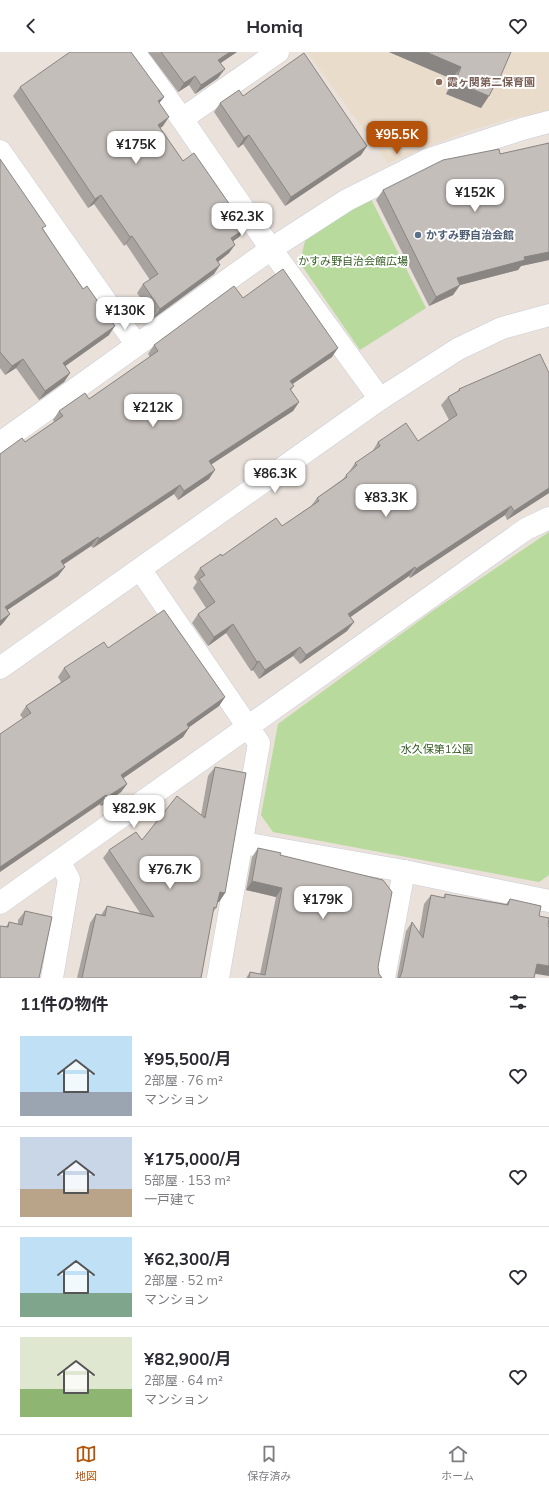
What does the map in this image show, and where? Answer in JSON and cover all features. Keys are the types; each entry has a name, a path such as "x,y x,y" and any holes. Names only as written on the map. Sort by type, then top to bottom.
{"street":[{"path":"134,52 271,249 380,399"},
{"path":"182,119 278,52"},
{"path":"2,437 271,249 347,200 427,160 522,128 549,122"},
{"path":"0,151 136,344"},
{"path":"0,668 380,399 458,349 502,328 549,315"},
{"path":"0,903 526,529 549,518"},
{"path":"140,569 259,743 243,843 218,978"},
{"path":"243,843 404,871 549,901"},
{"path":"52,978 69,879 59,862"},
{"path":"384,978 404,871"}],"shaded area":[{"name":"霞ヶ関第二保育園","path":"307,52 549,52 549,112 511,118 462,133 388,163"}],"green space":[{"name":"かすみ野自治会館広場","path":"371,199 426,308 360,350 300,263 305,241 356,206"},
{"name":"水久保第1公園","path":"549,532 549,875 539,882 273,832 261,815 278,724 434,610"}],"building":[{"path":"70,52 131,52 164,97 158,101 169,117 158,125 183,161 194,153 246,228 231,238 235,245 216,259 220,265 160,309 143,284 158,274 101,195 95,199 20,87"},
{"path":"161,52 230,52 218,60 225,69 201,85 195,76 184,83"},
{"path":"426,52 511,52 498,82 496,82 489,96 455,82 461,67"},
{"path":"304,53 367,146 291,197 249,135 244,138 220,103 239,90 243,96"},
{"path":"549,143 549,252 524,257 525,260 457,278 460,285 436,297 383,190 443,160 499,149 500,154"},
{"path":"0,159 46,226 42,228 83,289 87,286 115,326 63,363 70,373 45,391 23,359 12,366 0,352"},
{"path":"283,269 338,348 290,381 294,386 290,389 299,402 209,461 215,470 184,491 180,485 99,539 98,537 61,561 65,567 5,607 10,614 0,621 0,454 22,438 25,442 63,416 59,411 85,393 89,399 158,351 154,345 234,286 243,298"},
{"path":"540,354 549,373 549,488 514,511 511,506 416,569 415,567 348,614 354,622 306,655 300,647 265,670 259,661 257,662 233,624 214,637 198,614 215,602 199,579 205,575 200,568 221,554 222,556 276,518 282,526 319,501 317,498 347,477 346,475 357,465 355,463 380,446 378,442 406,423 418,441 457,415 448,397 460,390 459,389"},
{"path":"164,610 225,697 187,724 189,728 121,775 127,784 107,797 106,795 0,867 0,734 31,713 26,706 70,677 64,668 104,642 108,648"},
{"path":"215,767 246,773 225,893 220,892 216,908 214,907 201,978 82,978 96,914 105,916 107,906 154,917 109,850 136,832 142,840 177,796 205,818"},
{"path":"258,848 281,853 280,855 383,880 392,892 378,967 379,974 382,978 249,978 250,972 265,975 282,888 252,881"},
{"path":"445,894 508,905 510,899 541,906 539,916 549,918 549,966 537,964 534,978 398,978 402,972 412,922 423,938 431,895 445,898"},
{"path":"25,911 52,917 39,978 0,978 0,926 8,927 9,922 22,925"}],"place":[{"name":"霞ヶ関第二保育園","path":"439,82"},
{"name":"かすみ野自治会館","path":"418,235"}]}
